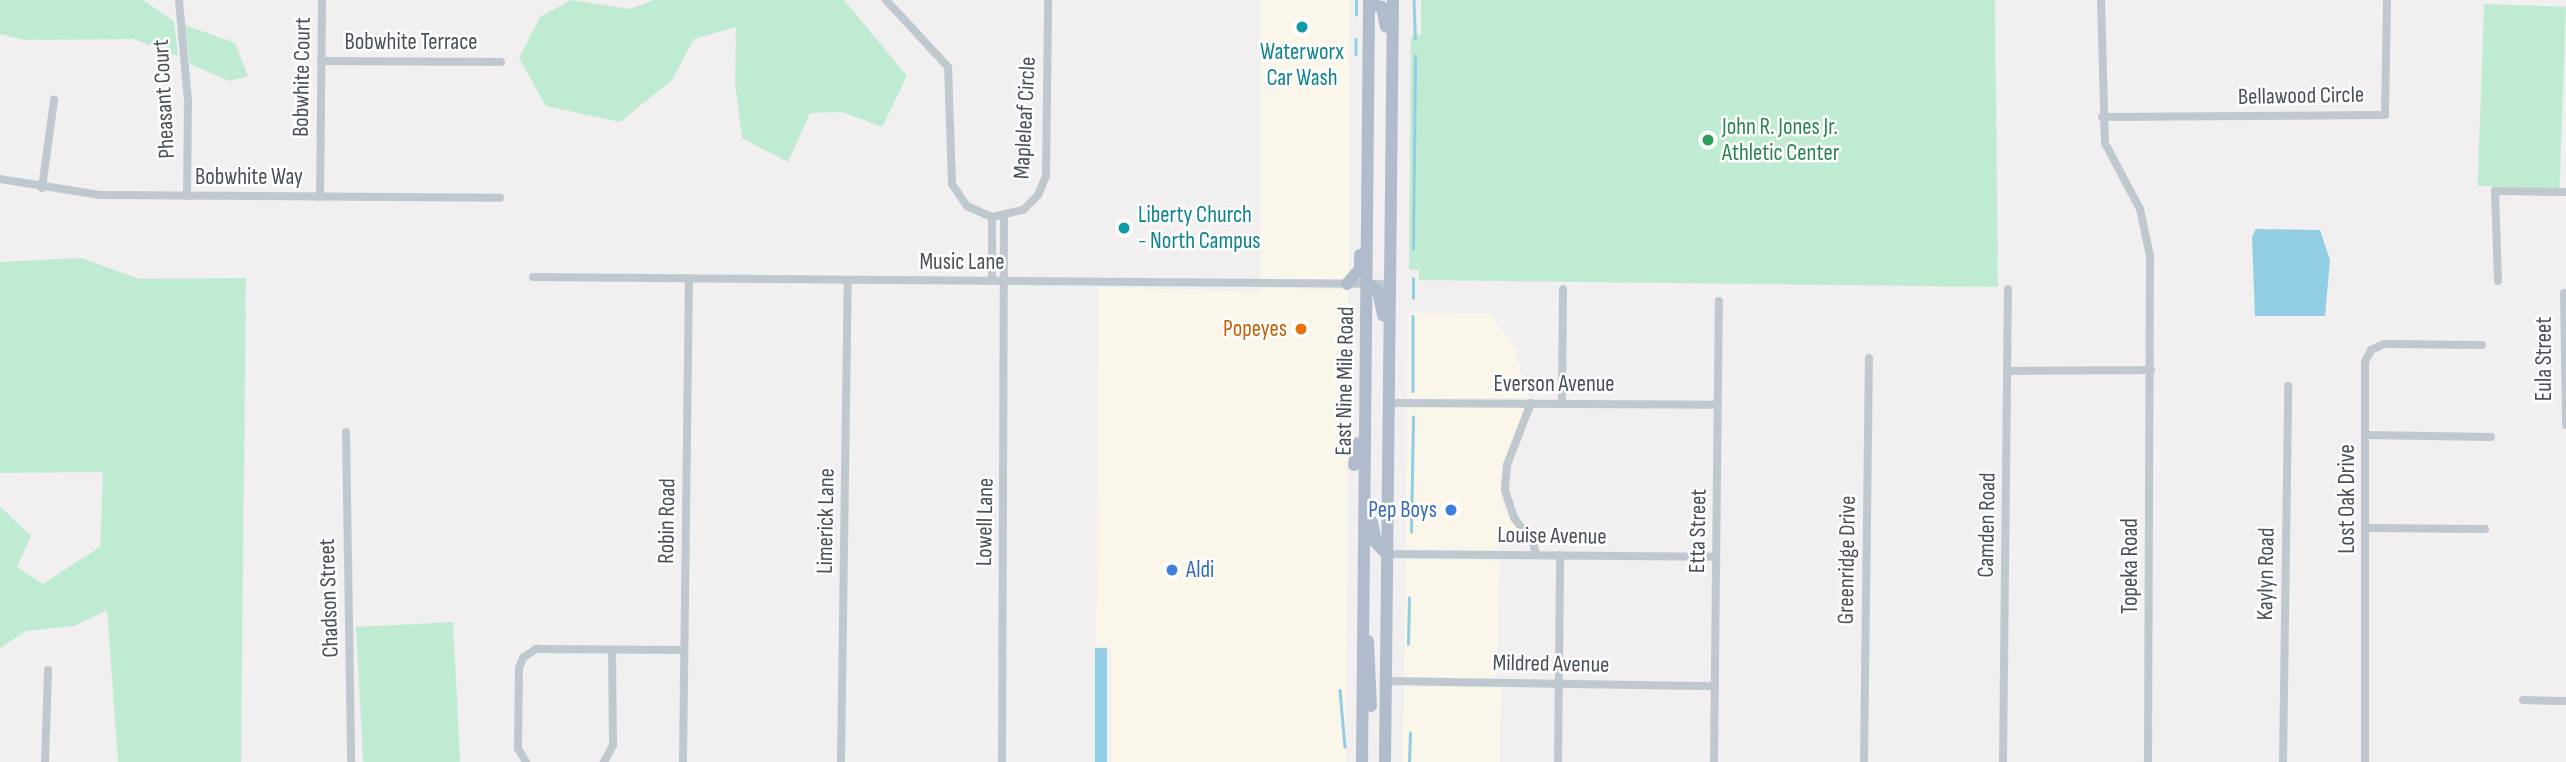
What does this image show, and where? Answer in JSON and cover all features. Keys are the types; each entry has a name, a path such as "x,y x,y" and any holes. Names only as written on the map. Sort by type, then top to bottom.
{"main road":[{"name":"East Nine Mile Road","path":"1385,762 1393,0"},
{"name":"East Nine Mile Road","path":"1362,762 1369,2"},
{"path":"1369,2 1386,13 1392,129"},
{"path":"1347,284 1360,269 1361,204 1369,168"},
{"path":"1367,284 1378,291 1383,304 1382,388 1389,403"},
{"path":"1354,465 1359,341 1367,322"},
{"path":"1365,484 1373,535 1387,554"},
{"path":"1354,762 1357,527 1365,504"},
{"path":"1363,623 1372,656 1370,762"}],"street":[{"name":"Pheasant Court","path":"179,0 188,101 187,196"},
{"name":"Bobwhite Court","path":"320,197 322,0"},
{"path":"886,0 948,68 952,184 967,206 992,216 1004,216 1006,282"},
{"name":"Mapleleaf Circle","path":"1004,216 1031,203 1046,176 1048,0"},
{"name":"Topeka Road","path":"2101,0 2102,117 2111,161 2140,209 2148,233 2151,370 2148,762"},
{"name":"Bellawood Circle","path":"2102,117 2385,114 2387,0"},
{"name":"Bobwhite Terrace","path":"321,61 501,62"},
{"path":"42,188 54,100"},
{"name":"Bobwhite Way","path":"0,180 100,195 500,198"},
{"path":"2498,281 2495,191 2566,192"},
{"path":"992,216 992,281"},
{"name":"Music Lane","path":"533,277 640,276 689,281 1391,284"},
{"name":"Robin Road","path":"683,762 689,281"},
{"name":"Limerick Lane","path":"841,762 848,281"},
{"name":"Lowell Lane","path":"1002,762 1006,282"},
{"path":"1562,404 1563,289"},
{"name":"Camden Road","path":"2003,762 2008,289"},
{"name":"Eula Street","path":"2564,293 2566,425"},
{"name":"Etta Street","path":"1714,762 1719,301"},
{"name":"Lost Oak Drive","path":"2365,762 2365,362 2371,350 2384,344 2482,345"},
{"name":"Greenridge Drive","path":"1864,762 1869,358"},
{"path":"2008,371 2151,370"},
{"name":"Kaylyn Road","path":"2283,762 2288,386"},
{"name":"Everson Avenue","path":"1389,403 1718,405"},
{"path":"1531,403 1507,465 1505,490 1514,518 1533,542 1536,555"},
{"name":"Chadson Street","path":"346,432 351,762"},
{"path":"2365,435 2491,437"},
{"path":"2366,528 2485,529"},
{"name":"Louise Avenue","path":"1387,554 1716,557"},
{"path":"1558,762 1560,555"},
{"path":"526,762 518,748 519,668 523,657 536,649 684,650"},
{"path":"604,762 613,745 612,650"},
{"path":"45,762 48,670"},
{"name":"Mildred Avenue","path":"1386,681 1715,686"},
{"path":"2523,700 2566,701"}],"shaded area":[{"path":"1261,0 1349,0 1349,279 1261,279"},
{"path":"1099,287 1260,292 1261,288 1348,289 1346,762 1111,762 1111,648 1096,644"},
{"path":"1408,313 1490,314 1514,347 1529,398 1407,398"},
{"path":"1407,407 1525,408 1500,477 1503,506 1524,541 1499,540 1499,550 1406,549"},
{"path":"1406,559 1499,561 1497,679 1404,677"},
{"path":"1404,686 1501,688 1500,762 1403,762"}],"green space":[{"path":"0,0 143,0 174,21 178,56 133,39 24,40 0,34"},
{"path":"571,0 630,9 654,0 844,0 907,76 882,127 842,112 810,113 788,162 742,138 735,83 736,27 694,39 672,80 620,122 546,106 519,58 540,17"},
{"name":"John R. Jones Jr. Athletic Center","path":"1421,0 1995,0 1998,287 1419,280 1419,270 1409,269 1411,35 1421,35"},
{"path":"2484,4 2566,7 2560,189 2478,186"},
{"path":"185,25 235,43 248,76 229,81 190,64"},
{"path":"81,258 140,279 246,278 241,762 118,762 107,610 74,626 26,631 0,648 0,506 31,536 17,567 43,584 100,547 103,472 0,473 0,262"},
{"path":"453,622 460,762 363,762 356,627"}],"water":[{"path":"2256,229 2320,230 2330,260 2325,316 2255,316 2252,237"},
{"path":"1095,648 1107,648 1107,762 1095,762"}],"waterway":[{"path":"1356,0 1356,15"},
{"path":"1414,0 1415,38"},
{"path":"1356,39 1356,54"},
{"path":"1413,249 1415,56"},
{"path":"1413,279 1413,298"},
{"path":"1413,316 1413,391"},
{"path":"1411,532 1413,417"},
{"path":"1408,644 1409,598"},
{"path":"1340,690 1345,747"},
{"path":"1409,762 1410,733"}],"place":[{"name":"Waterworx Car Wash","path":"1302,27"},
{"name":"John R. Jones Jr. Athletic Center","path":"1708,140"},
{"name":"Liberty Church - North Campus","path":"1124,228"},
{"name":"Popeyes","path":"1301,329"},
{"name":"Pep Boys","path":"1451,510"},
{"name":"Aldi","path":"1172,570"}]}
